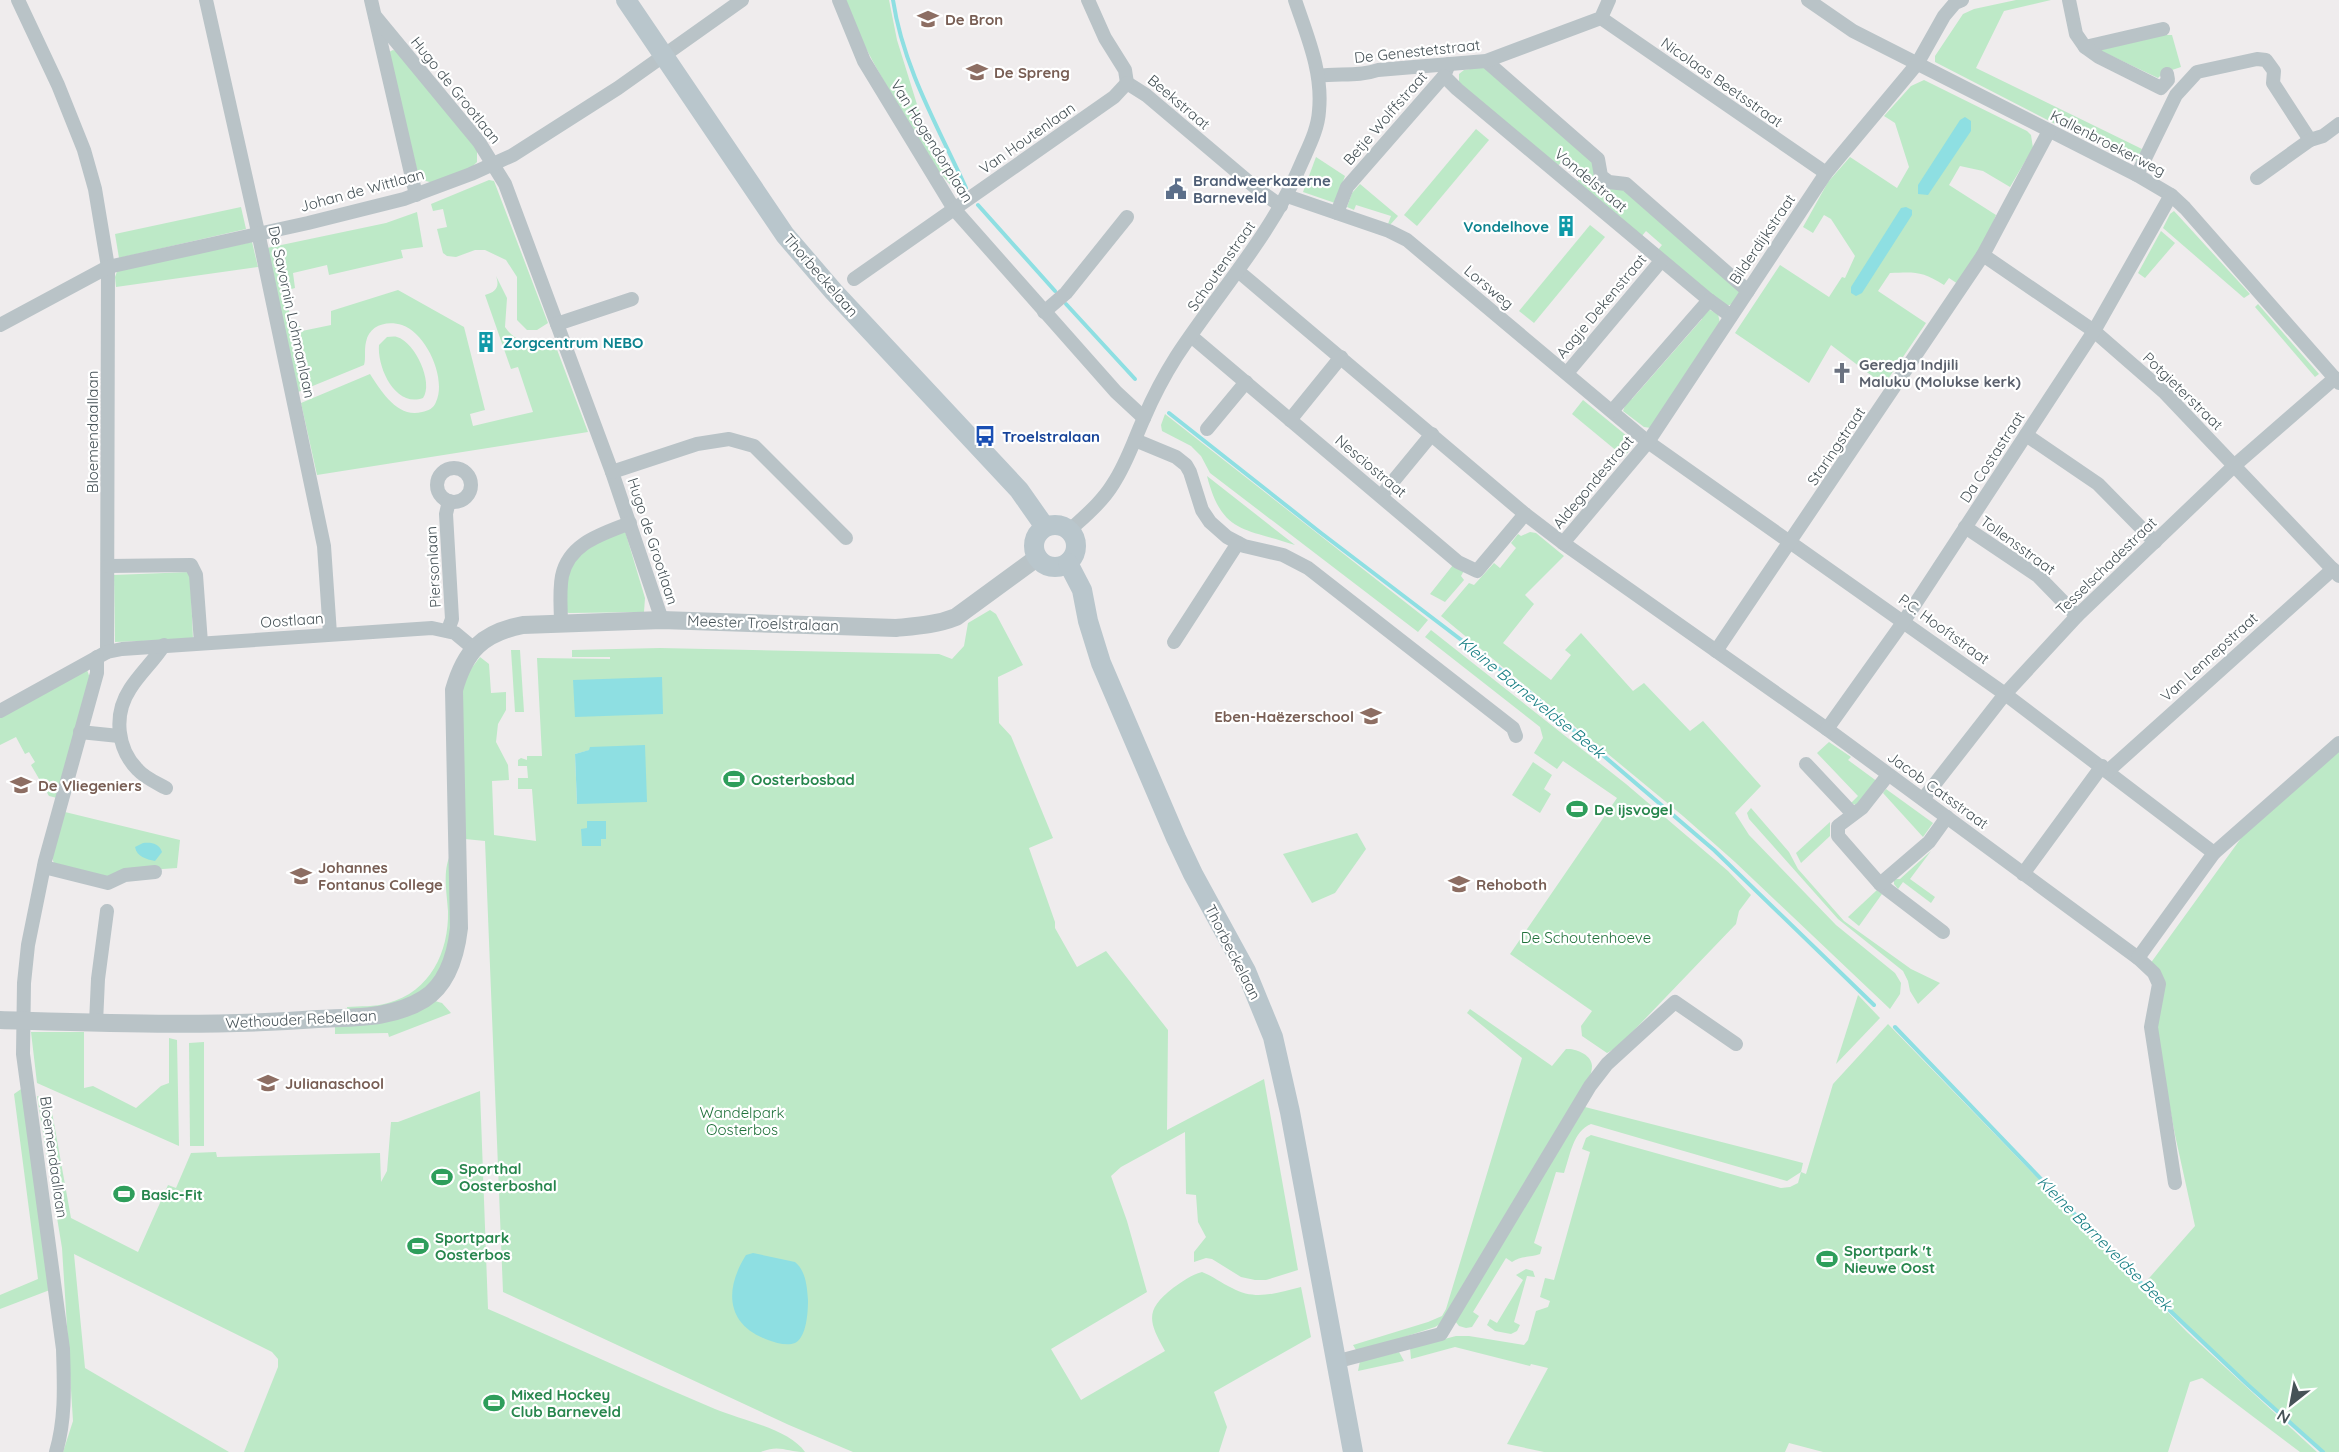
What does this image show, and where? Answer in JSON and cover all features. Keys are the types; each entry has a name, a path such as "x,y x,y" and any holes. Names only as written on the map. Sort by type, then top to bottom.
{"main road":[{"name":"Thorbeckelaan","path":"626,0 785,235 834,292 1019,490 1045,527"},
{"path":"1053,525 1070,530 1075,538 1074,556 1068,563 1052,566 1044,563 1038,557 1035,549 1035,540 1039,533 1045,527 1053,525"},
{"name":"Thorbeckelaan","path":"1068,563 1082,590 1088,621 1101,663 1167,816 1193,874 1246,971 1273,1037 1290,1112 1353,1452"}],"street":[{"name":"Bloemendaallaan","path":"18,0 58,85 84,150 95,189 108,267 108,566 102,655 44,867 28,945 23,1021 23,1054 63,1349 62,1431 56,1452"},
{"name":"De Savornin Lohmanlaan","path":"206,0 258,232 324,546 330,634"},
{"name":"Hugo de Grootlaan","path":"371,0 416,195"},
{"name":"Johan de Wittlaan","path":"0,325 108,267 258,232 308,223 416,195 494,164 513,155 618,88 742,0"},
{"name":"Van Hogendorplaan","path":"839,0 864,61 954,209 1116,392 1144,418"},
{"name":"Beekstraat","path":"1088,0 1105,38 1125,70 1127,83 1146,95 1256,188 1284,201"},
{"name":"Schoutenstraat","path":"1070,530 1112,486 1163,380 1191,336 1258,245 1284,201 1315,133 1319,111 1318,75 1295,0"},
{"path":"1600,18 1609,0"},
{"name":"Kallenbroekerweg","path":"1808,0 1853,31 2137,175 2171,195 2337,381"},
{"path":"2069,0 2076,34 2085,47 2099,57 2161,88 2168,80 2167,74"},
{"name":"Bilderdijkstraat","path":"1648,442 1826,173 1917,64 1944,16 1956,1"},
{"name":"Hugo de Grootlaan","path":"375,15 479,142 505,184 612,472 662,620"},
{"name":"De Genestetstraat","path":"1318,75 1336,73 1361,76 1378,70 1446,70 1486,61 1600,18"},
{"name":"Nicolaas Beetsstraat","path":"1600,18 1826,173"},
{"path":"2085,47 2163,29"},
{"path":"2137,175 2176,95 2197,72 2257,59 2266,60 2274,71 2272,84 2310,140"},
{"name":"Vondelstraat","path":"1486,61 1598,159 1601,176 1609,182 1626,184 1748,291"},
{"name":"Vondelstraat","path":"1446,70 1662,261 1731,316"},
{"name":"Betje Wolffstraat","path":"1337,213 1347,187 1446,70"},
{"name":"Van Houtenlaan","path":"854,279 1114,97 1127,83"},
{"path":"2257,178 2310,140 2323,136 2339,124"},
{"name":"Staringstraat","path":"1716,651 1983,255 2049,131"},
{"name":"Da Costastraat","path":"1827,729 1904,621 2094,332 2171,195"},
{"name":"Lorsweg","path":"1284,201 1337,213 1389,231 1407,240 1648,442"},
{"path":"1044,312 1066,293 1127,217"},
{"name":"Potgieterstraat","path":"1983,255 2094,332 2164,392 2336,573"},
{"name":"Aagje Dekenstraat","path":"1567,373 1662,261"},
{"name":"Jacob Catsstraat","path":"1238,271 1563,543 1827,729 2138,958 2154,973 2159,984 2151,1027 2175,1183"},
{"path":"557,324 633,299"},
{"path":"1611,411 1709,300"},
{"name":"Nesciostraat","path":"1191,336 1458,562 1477,571 1525,513"},
{"path":"1290,420 1341,357"},
{"name":"Tesselschadestraat","path":"1923,799 2005,694 2077,616 2235,465 2337,381"},
{"path":"1207,429 1246,382"},
{"path":"1381,496 1432,434"},
{"path":"2026,435 2098,484 2155,542"},
{"name":"Hugo de Grootlaan","path":"612,472 697,444 729,439 754,446 846,538"},
{"path":"1135,440 1176,457 1186,465 1202,510 1210,522 1227,537 1238,543 1283,555 1308,568 1513,728 1516,736"},
{"name":"P.C. Hooftstraat","path":"1648,442 2005,694 2214,853"},
{"name":"Aldegondestraat","path":"1563,543 1648,442"},
{"name":"Piersonlaan","path":"448,630 452,619 446,513 449,501"},
{"path":"561,624 562,576 568,562 578,548 588,540 630,523"},
{"name":"Tollensstraat","path":"1965,527 2038,576 2077,616"},
{"path":"1174,642 1238,543"},
{"name":"Meester Troelstralaan","path":"473,648 483,640 508,628 523,625 662,620 896,628 941,623 956,617 1038,557"},
{"path":"108,566 191,565 196,575 201,643"},
{"name":"Van Lennepstraat","path":"2023,874 2105,768 2336,573"},
{"name":"Oostlaan","path":"102,655 164,645 432,628 448,630"},
{"path":"448,630 473,648"},
{"path":"164,645 128,692 119,720 119,736 123,752 139,772 166,788"},
{"name":"Wethouder Rebellaan","path":"0,1020 183,1025 382,1015 426,998 443,980 457,945 459,928 453,704 458,675 473,648"},
{"path":"0,711 102,655"},
{"path":"80,732 119,736"},
{"path":"2138,958 2214,853 2339,743"},
{"path":"1806,764 1853,814"},
{"path":"1888,775 1862,808 1838,826 1838,836 1880,884 1943,932"},
{"path":"1880,884 1929,842 1947,817"},
{"path":"44,867 108,883 125,875 155,872"},
{"path":"96,1023 98,979 107,911"},
{"path":"1335,1362 1441,1335 1590,1086 1607,1064 1675,1002 1736,1044"}],"green space":[{"path":"844,0 889,0 897,40 920,114 937,152 965,190 957,191 936,168 925,151 874,63"},
{"path":"2016,0 2051,0 2004,11 1976,68 2142,149 2137,161 2067,126 2065,129 1935,62 1935,56 1963,14 1974,9"},
{"path":"2172,35 2181,67 2163,73 2158,78 2099,50"},
{"path":"393,50 399,52 477,150 477,162 472,167 433,183 419,179 389,52"},
{"path":"1488,66 1595,159 1597,173 1627,187 1740,292 1732,304 1727,306 1657,251 1662,245 1646,231 1641,237 1576,183 1581,176 1562,161 1557,167 1459,83 1459,74 1464,70"},
{"path":"1924,80 2027,131 2031,135 2033,148 2010,187 1983,171 1960,166 1949,185 1996,215 1986,240 1958,284 1949,278 1944,285 1918,273 1890,273 1878,291 1926,323 1884,385 1831,345 1809,383 1735,333 1780,265 1829,297 1842,277 1845,278 1855,256 1831,219 1824,215 1813,233 1803,227 1828,182 1850,157 1897,188 1909,167 1895,123 1884,116 1911,86"},
{"path":"1476,129 1489,140 1417,226 1404,215"},
{"path":"1316,157 1345,176 1335,203 1303,192"},
{"path":"489,180 494,181 548,323 537,330 527,330 517,320 517,277 506,260 485,250 475,250 456,257 443,253 437,229 447,227 443,209 433,211 431,204"},
{"path":"1360,184 1398,216 1390,225 1388,224 1391,216 1356,205 1354,210 1347,207 1352,193"},
{"path":"241,207 246,229 119,258 115,234"},
{"path":"2174,211 2250,294 2244,298 2163,228"},
{"path":"417,212 423,247 401,250 403,258 329,275 327,265 293,273 295,288 284,291 293,327 300,326 302,331 331,325 331,311 398,290 464,327 485,410 470,414 473,426 533,412 518,367 511,369 485,295 496,288 498,283 496,276 507,298 505,327 515,337 526,342 553,339 588,432 317,475 301,403 370,374 398,408 413,413 424,412 432,408 436,402 439,381 432,358 419,337 402,325 390,323 380,325 371,331 365,345 364,365 298,392 267,248 386,223"},
{"path":"1590,225 1605,237 1534,323 1519,311"},
{"path":"2161,231 2175,243 2145,278 2138,273"},
{"path":"252,242 258,267 116,287 115,277 118,269"},
{"path":"2258,304 2319,374 2315,377 2255,307"},
{"path":"1708,309 1718,314 1720,323 1651,428 1644,427 1623,411 1627,400 1632,399 1702,319 1702,313"},
{"path":"387,337 404,340 416,355 426,383 423,398 404,397 390,384 379,354 379,345"},
{"path":"1583,400 1633,441 1633,446 1624,457 1572,414"},
{"path":"1165,414 1428,620 1418,632 1210,473 1201,456 1191,446 1162,431 1161,425"},
{"path":"1207,476 1295,545 1250,531 1229,519 1220,509"},
{"path":"625,531 645,598 644,612 565,612 567,580 577,559 596,544"},
{"path":"1530,532 1536,533 1564,556 1525,595 1534,604 1503,643 1551,680 1571,655 1565,650 1581,633 1633,691 1644,683 1690,731 1703,721 1761,786 1735,813 1749,835 1836,925 1895,973 1901,983 1900,994 1890,1009 1735,862 1683,816 1441,616 1469,583 1474,585 1494,563 1500,568 1516,548 1511,543 1518,534 1521,536"},
{"path":"1453,565 1465,569 1461,576 1464,580 1445,602 1430,594"},
{"path":"190,572 193,639 115,642 114,575"},
{"name":"Wandelpark Oosterbos","path":"990,610 996,614 1023,665 998,677 999,723 1011,736 1053,838 1029,848 1055,922 1055,928 1077,967 1106,951 1168,1030 1167,1130 1264,1079 1298,1270 1266,1280 1255,1280 1241,1277 1212,1259 1206,1258 1194,1262 1194,1252 1206,1237 1198,1222 1196,1195 1186,1194 1185,1132 1121,1167 1111,1176 1127,1221 1147,1292 1051,1349 1081,1400 1165,1351 1155,1332 1152,1316 1154,1310 1164,1296 1191,1277 1202,1272 1241,1292 1258,1295 1301,1287 1311,1337 1214,1392 1227,1427 1219,1452 853,1452 789,1425 503,1292 485,841 465,839 458,722 464,678 480,657 489,664 491,693 506,692 506,710 498,724 496,742 508,765 509,780 492,781 494,835 536,841 532,789 518,789 518,778 528,778 527,766 518,766 518,760 521,758 527,760 527,756 542,756 537,658 610,659 610,657 572,657 572,650 660,648 939,654 952,659 964,646 968,623","holes":["590,750 577,804 575,754"]},
{"name":"De Schoutenhoeve","path":"1431,630 1626,784 1728,871 1751,895 1739,911 1736,924 1618,1047 1607,1053 1582,1036 1581,1026 1592,1011 1510,954 1617,798 1563,761 1557,769 1534,753 1543,738 1540,727 1425,637"},
{"path":"511,650 520,650 524,712 515,712"},
{"path":"87,670 90,678 57,798 49,796 31,765 35,762 29,752 25,754 16,737 0,745 0,718"},
{"path":"1829,742 1851,757 1848,760 1878,782 1856,805 1851,803 1858,796 1817,753"},
{"path":"2339,749 2339,1452 2323,1452 2203,1344 2143,1285 2195,1226 2159,1049 2150,964 2244,834"},
{"path":"1533,762 1552,775 1544,789 1551,794 1540,813 1512,795"},
{"path":"1886,789 1933,823 1923,837 1883,793"},
{"path":"1751,808 1789,852 1798,869 1844,921 1911,969 1940,983 1918,1004 1910,991 1903,971 1838,919 1749,819 1747,813"},
{"path":"65,812 180,840 177,868 121,872 106,877 54,864 52,857"},
{"path":"1830,822 1830,836 1801,863 1796,853"},
{"path":"1357,833 1366,849 1335,893 1312,903 1283,854"},
{"path":"1931,851 1910,879 1935,897 1931,903 1903,882 1898,889 1894,884 1894,879 1900,879"},
{"path":"451,853 453,895 450,938 445,958 436,976 422,992 402,1003 383,1008 347,1012 347,1007 378,1005 403,998 426,980 434,968 445,941 448,911 446,874"},
{"path":"1877,890 1882,894 1859,926 1848,917"},
{"path":"1858,995 1880,1018 1836,1064"},
{"path":"435,1001 442,1003 451,1013 389,1037 388,1033 335,1034 335,1025"},
{"path":"1470,1009 1552,1066 1566,1049 1583,1053 1591,1062 1592,1068 1587,1085 1447,1320 1435,1327 1364,1350 1356,1350 1353,1345 1428,1322 1442,1316 1446,1309 1522,1058 1467,1013"},
{"name":"Sportpark 't Nieuwe Oost","path":"1888,1024 2187,1332 2317,1452 2300,1452 2202,1378 2190,1382 2168,1452 1823,1452 1789,1443 1785,1452 1544,1452 1507,1444 1548,1368 1531,1364 1530,1366 1455,1347 1411,1359 1410,1348 1456,1336 1524,1345 1528,1340 1536,1311 1548,1307 1550,1301 1540,1297 1545,1278 1554,1280 1590,1152 1582,1149 1586,1138 1591,1135 1781,1188 1790,1187 1798,1183 1801,1172 1806,1174 1833,1084"},
{"path":"31,1032 84,1032 84,1088 93,1086 136,1108 161,1086 169,1083 169,1038 177,1040 179,1146 37,1083"},
{"path":"204,1042 204,1146 190,1146 189,1043"},
{"path":"24,1087 55,1288 0,1309 0,1295 38,1279 14,1094"},
{"path":"480,1091 488,1309 658,1385 776,1431 798,1444 805,1452 778,1448 761,1452 244,1452 278,1367 278,1359 272,1352 74,1254 85,1368 229,1452 63,1452 73,1421 62,1248 37,1096 50,1101 71,1218 138,1252 168,1185 176,1188 191,1153 216,1152 217,1157 380,1153 381,1182 387,1171 391,1122 398,1122"},
{"path":"1585,1107 1803,1163 1801,1172 1787,1181 1591,1124 1585,1127 1576,1138 1564,1173 1556,1172 1534,1243 1542,1247 1540,1254 1519,1258 1512,1262 1506,1258 1473,1312 1479,1316 1472,1327 1459,1326 1455,1321"},
{"path":"1526,1269 1533,1271 1535,1277 1527,1276 1514,1322 1520,1325 1517,1331 1511,1334 1495,1331 1487,1325 1490,1319 1497,1323 1523,1280 1516,1275"},
{"path":"1399,1352 1404,1361 1358,1371 1360,1361"}],"water":[{"path":"1965,117 1971,121 1971,131 1928,195 1918,194 1918,185 1960,120"},
{"path":"1906,207 1912,210 1912,215 1862,293 1856,296 1851,293 1851,287 1901,208"},
{"path":"662,677 663,714 575,717 573,680"},
{"path":"645,745 647,802 577,804 575,754 589,750 590,747"},
{"path":"587,821 606,821 606,839 601,839 601,846 582,846 581,829 587,828"},
{"path":"143,843 154,844 161,849 162,852 155,861 138,853 135,847"},
{"path":"753,1253 795,1262 802,1270 808,1311 802,1335 795,1343 785,1344 768,1340 754,1333 737,1316 733,1305 734,1281 746,1255"}],"waterway":[{"name":"Kleine Barneveldse Beek","path":"893,0 913,73 966,188"},
{"name":"Kleine Barneveldse Beek","path":"978,205 1055,291"},
{"name":"Kleine Barneveldse Beek","path":"1066,304 1135,379"},
{"name":"Kleine Barneveldse Beek","path":"1169,413 1321,533 1523,687 1714,850 1874,1005"},
{"name":"Kleine Barneveldse Beek","path":"1895,1027 2143,1285 2248,1385 2323,1452"}],"place":[{"name":"De Bron","path":"928,19"},
{"name":"De Spreng","path":"977,72"},
{"name":"Brandweerkazerne Barneveld","path":"1176,189"},
{"name":"Vondelhove","path":"1566,226"},
{"name":"Zorgcentrum NEBO","path":"486,342"},
{"name":"Geredja Indjili Maluku (Molukse kerk)","path":"1842,373"},
{"name":"Troelstralaan","path":"985,436"},
{"name":"Eben-Haëzerschool","path":"1371,716"},
{"name":"Oosterbosbad","path":"734,779"},
{"name":"De Vliegeniers","path":"21,785"},
{"name":"De ijsvogel","path":"1577,809"},
{"name":"Johannes Fontanus College","path":"301,876"},
{"name":"Rehoboth","path":"1459,884"},
{"name":"Julianaschool","path":"268,1083"},
{"name":"Sporthal Oosterboshal","path":"442,1177"},
{"name":"Basic-Fit","path":"124,1194"},
{"name":"Sportpark Oosterbos","path":"418,1246"},
{"name":"Sportpark 't Nieuwe Oost","path":"1827,1259"},
{"name":"Mixed Hockey Club Barneveld","path":"494,1403"}]}
